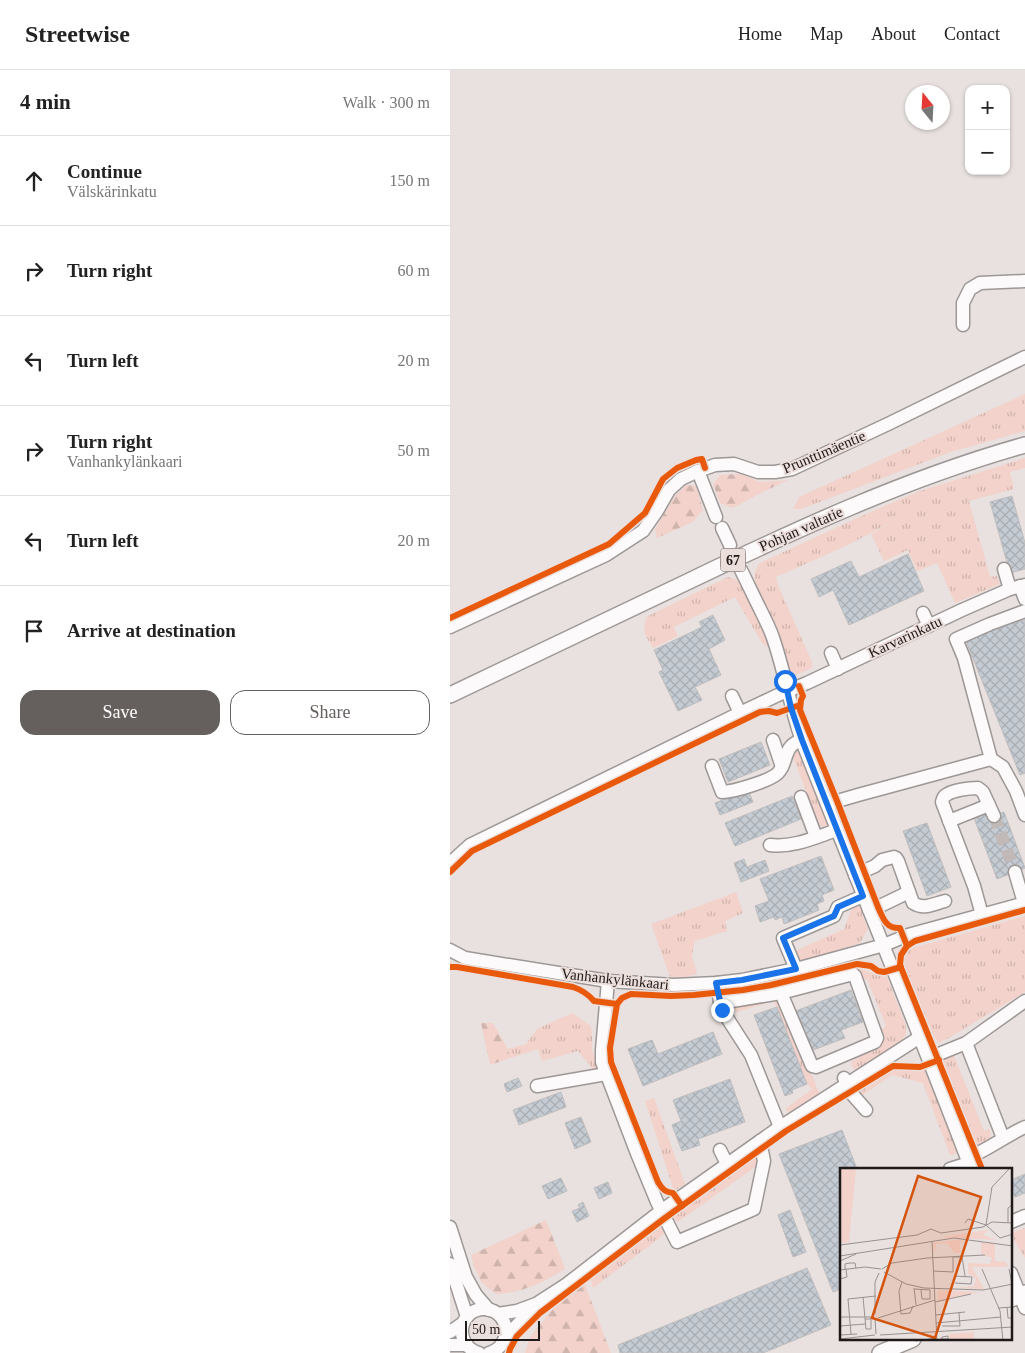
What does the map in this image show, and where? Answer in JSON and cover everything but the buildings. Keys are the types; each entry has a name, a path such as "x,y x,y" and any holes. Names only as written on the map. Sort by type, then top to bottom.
{"main road":[{"name":"Pohjan valtatie","path":"450,696 764,545 853,506 919,480 1025,445"},
{"path":"880,1353 912,1340"}],"street":[{"path":"962,326 962,303 970,289 980,282 1025,281"},
{"name":"Prunttimäentie","path":"450,627 606,555 644,531 669,490 681,479 698,471 715,465 734,464 758,472 792,469 1025,357"},
{"path":"698,471 716,516"},
{"path":"722,528 730,545"},
{"path":"741,570 772,633 802,740 969,1163"},
{"path":"1004,570 1018,586 1025,599"},
{"name":"Karvarinkatu","path":"450,862 470,845 740,713 1018,586"},
{"path":"1025,611 956,639 964,658 991,759 1003,767 1020,789 1025,815"},
{"path":"923,613 929,626"},
{"path":"831,653 838,669"},
{"path":"732,696 740,713"},
{"path":"773,740 782,766"},
{"path":"712,766 722,792 728,792 760,782 777,774 790,746 802,740"},
{"path":"827,804 991,759"},
{"path":"949,821 991,810 983,792 978,788 967,788 945,796 942,802 949,821 974,886 982,914"},
{"path":"801,797 816,837"},
{"path":"770,845 793,844 837,830"},
{"path":"855,874 876,866 882,860 894,857 898,861 912,903 925,907 945,901"},
{"path":"1014,872 1024,903"},
{"path":"869,910 908,892"},
{"path":"796,969 783,938 834,916 838,907 863,896"},
{"name":"Vanhankylänkaari","path":"450,960 465,958 608,981 674,985 716,983 742,980 796,969 884,944 908,935 1024,903"},
{"name":"Vanhankylänkaari","path":"450,950 465,958"},
{"path":"720,1002 781,993 853,974 877,1038 875,1042 816,1067 812,1066 781,993"},
{"path":"608,981 602,1062 638,1156 661,1211 677,1242 754,1209 764,1161 760,1140"},
{"path":"716,983 722,1010 751,1055 780,1127"},
{"path":"929,1058 966,1043 1025,1001"},
{"path":"450,1332 477,1310 494,1312 517,1311 536,1304 568,1284 661,1211 826,1093 920,1037"},
{"path":"966,1043 1003,1138"},
{"path":"537,1086 606,1074"},
{"path":"845,1081 852,1094 866,1110"},
{"path":"953,1168 969,1163 1003,1138 1025,1126"},
{"path":"720,1150 727,1164"},
{"path":"1012,1222 1025,1216"},
{"path":"450,1227 466,1277 476,1295 505,1325 498,1348"},
{"path":"450,1264 465,1320 462,1335 470,1349 479,1353"},
{"path":"1012,1276 1020,1299"},
{"path":"498,1348 536,1304"},
{"path":"450,1345 467,1345"}],"green space":[{"path":"1025,394 1025,431 951,452 801,509 793,509 799,497"},
{"path":"1025,458 1025,468 1010,472 1014,489 969,501 990,577 997,576 1000,584 955,603 937,563 917,571 908,550 884,561 871,534 897,519 848,545 776,577 812,662 812,668 792,677 778,631 755,581 755,571 760,563 917,492"},
{"path":"741,474 760,482 788,480 733,508 720,503 713,484 720,475"},
{"path":"686,485 696,486 703,510 693,522 657,538 655,529 675,496"},
{"path":"728,577 735,579 745,587 766,633 770,648 762,643 735,597 674,627 678,636 653,648 644,633 646,617"},
{"path":"794,749 799,749 828,824 824,827 819,825 791,752"},
{"path":"736,892 743,913 725,921 727,931 695,941 692,955 697,974 685,977 670,977 651,924"},
{"path":"860,906 868,929 860,943 800,962 797,950 844,929 852,908"},
{"path":"1025,916 1025,992 938,1043 903,963 909,949"},
{"path":"856,967 887,977 906,1026 906,1034 901,1042 856,1070 852,1067 851,1062 880,1043 879,1031 886,1026 867,979 791,986 790,984"},
{"path":"781,997 819,1093 790,1113 785,1109 812,1089 807,1084 777,1007 773,1001 737,1012 730,1008"},
{"path":"572,1013 591,1026 592,1048 597,1069 592,1068 578,1051 542,1061 538,1049 510,1058 508,1049 526,1044 537,1029"},
{"path":"481,1023 493,1023 508,1049 510,1058 490,1065"},
{"path":"953,1053 984,1131 990,1129 991,1138 985,1143 976,1146 942,1060"},
{"path":"892,1069 925,1070 956,1153 950,1155 923,1083 892,1075 861,1096 857,1090"},
{"path":"654,1098 685,1184 674,1191 645,1101"},
{"path":"756,1156 758,1165 678,1222 672,1217"},
{"path":"546,1220 565,1269 532,1286 506,1293 496,1294 482,1283 474,1267 471,1255"},
{"path":"661,1225 664,1233 661,1237 593,1288 590,1277"},
{"path":"1025,1228 1025,1258 1020,1251 1012,1233"},
{"path":"584,1282 611,1353 525,1353 530,1337 558,1303"}],"tunnel":[{"path":"994,816 1015,872"}],"cycle path":[{"path":"450,618 609,544 645,513 663,479 677,468 696,460 702,459 705,468"},
{"path":"799,686 803,696 800,710 878,907 888,925 900,928 907,946 901,955 900,965 982,1168"},
{"path":"450,872 472,851 760,712 769,711 777,713 800,705"},
{"path":"907,946 915,941 1025,910"},
{"path":"450,967 573,987 579,989 594,1001 617,1004 622,998 631,994 671,996 743,990 857,964 871,966 878,971 884,972 901,967"},
{"path":"617,1004 610,1048 611,1062 658,1182 664,1190 673,1193 682,1206"},
{"path":"509,1353 517,1336 540,1313 665,1218 786,1131 893,1066 920,1067 939,1060"}],"route":[{"path":"722,1010 716,983 742,980 796,969 783,938 834,916 838,907 863,896 802,740 791,708 785,681"}]}
